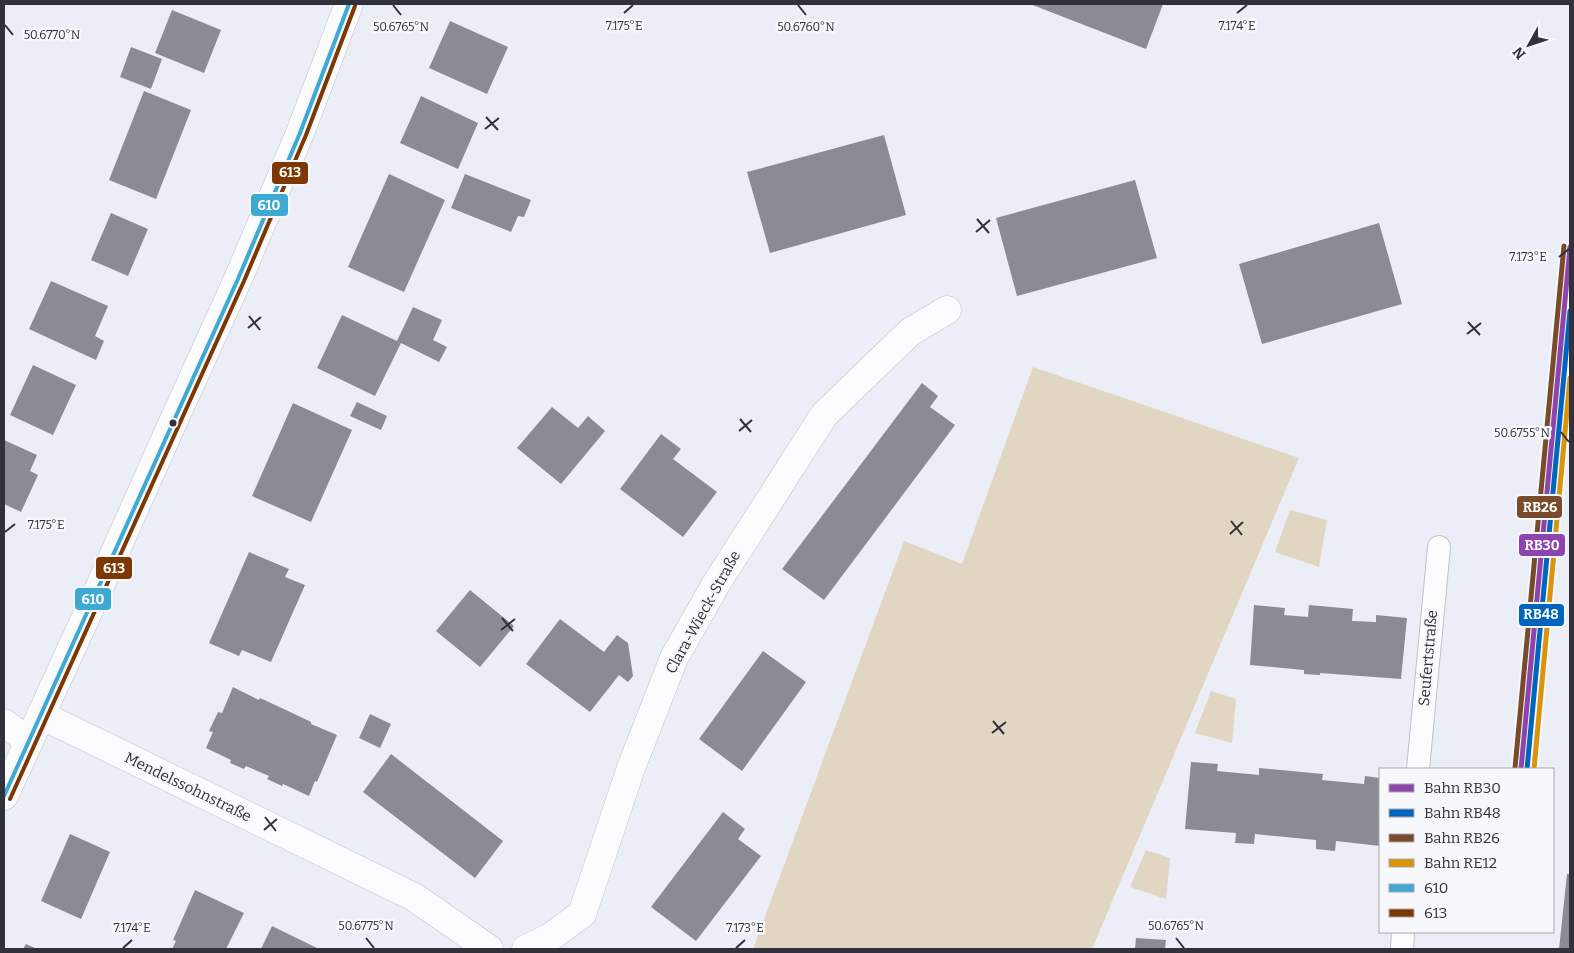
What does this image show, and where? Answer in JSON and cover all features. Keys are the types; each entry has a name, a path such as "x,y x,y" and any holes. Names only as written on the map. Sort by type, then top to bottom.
{"street":[{"path":"4,796 16,739 40,715 95,597 238,279 300,132 349,4"},
{"name":"Clara-Wieck-Straße","path":"526,949 549,938 582,914 631,768 674,658 716,584 824,415 910,332 947,310"},
{"name":"Mendelssohnstraße","path":"40,715 414,897 490,949"},
{"path":"4,723 16,739"}],"lane":[{"name":"Seufertstraße","path":"1418,768 1439,547"},
{"path":"1402,949 1403,933"}],"shaded area":[{"path":"1033,367 1299,458 1092,949 753,949 904,541 962,564"},
{"path":"1290,510 1327,520 1319,567 1275,552"},
{"path":"1211,691 1236,699 1232,743 1195,733"},
{"path":"1146,850 1170,858 1166,899 1130,887"}],"building":[{"path":"1030,4 1163,4 1146,49"},
{"path":"172,10 221,30 204,73 155,53"},
{"path":"450,21 508,47 487,94 429,68"},
{"path":"131,47 162,59 151,89 120,77"},
{"path":"144,91 191,110 156,199 109,180"},
{"path":"421,96 478,123 458,169 400,143"},
{"path":"884,135 906,215 770,253 747,172"},
{"path":"389,174 445,200 404,292 348,267"},
{"path":"465,174 531,200 524,217 518,216 511,232 451,208"},
{"path":"1135,180 1157,258 1017,296 996,218"},
{"path":"111,213 148,229 128,276 91,260"},
{"path":"1379,223 1402,304 1262,344 1239,264"},
{"path":"51,281 108,306 95,336 104,341 96,360 29,329"},
{"path":"413,307 442,320 433,340 447,347 439,362 401,343 375,396 317,368 342,315 397,341"},
{"path":"33,365 76,385 53,435 10,415"},
{"path":"922,383 938,396 930,407 955,425 824,600 782,569"},
{"path":"357,402 387,416 381,430 350,416"},
{"path":"293,403 352,430 311,522 252,496"},
{"path":"552,407 578,428 588,416 605,431 561,484 517,448"},
{"path":"661,434 681,449 673,459 717,492 683,537 620,489"},
{"path":"4,440 37,455 30,471 38,475 21,512 4,504"},
{"path":"249,552 289,569 285,577 305,585 271,662 242,650 239,656 209,643"},
{"path":"470,590 514,626 480,667 436,631"},
{"path":"1254,605 1285,608 1284,615 1308,617 1309,605 1353,609 1352,621 1376,622 1376,615 1407,618 1401,679 1320,673 1320,675 1304,674 1304,670 1250,665"},
{"path":"560,619 604,652 617,635 628,643 633,676 628,682 619,675 590,712 526,664"},
{"path":"763,651 806,682 742,771 699,739"},
{"path":"233,687 337,735 309,796 267,779 269,776 246,766 244,769 230,763 231,760 206,748 213,732 209,731 218,712 222,713"},
{"path":"370,714 391,724 380,748 359,738"},
{"path":"391,754 503,841 475,878 363,792"},
{"path":"1191,762 1218,764 1217,771 1259,775 1259,768 1323,774 1322,780 1364,784 1365,776 1379,778 1379,846 1336,841 1335,851 1316,849 1316,840 1255,834 1254,844 1235,843 1236,833 1185,829"},
{"path":"723,812 745,829 738,839 761,856 696,941 651,907"},
{"path":"70,834 110,852 81,919 41,901"},
{"path":"1567,874 1570,874 1570,949 1559,949"},
{"path":"195,890 244,913 226,949 172,949 176,941 173,940"},
{"path":"272,926 317,948 317,949 261,949"},
{"path":"1136,938 1166,940 1165,949 1135,949"},
{"path":"26,944 37,949 23,949"}],"rail line":[{"name":"RB26","path":"1515,768 1564,246"},
{"name":"RB30","path":"1521,768 1570,247"},
{"name":"RB48","path":"1527,768 1570,311"},
{"name":"RE12","path":"1534,768 1570,378"}],"transit line":[{"name":"610","path":"4,796 238,279 300,133 349,4"},
{"name":"613","path":"10,799 244,281 306,135 355,6"}]}
